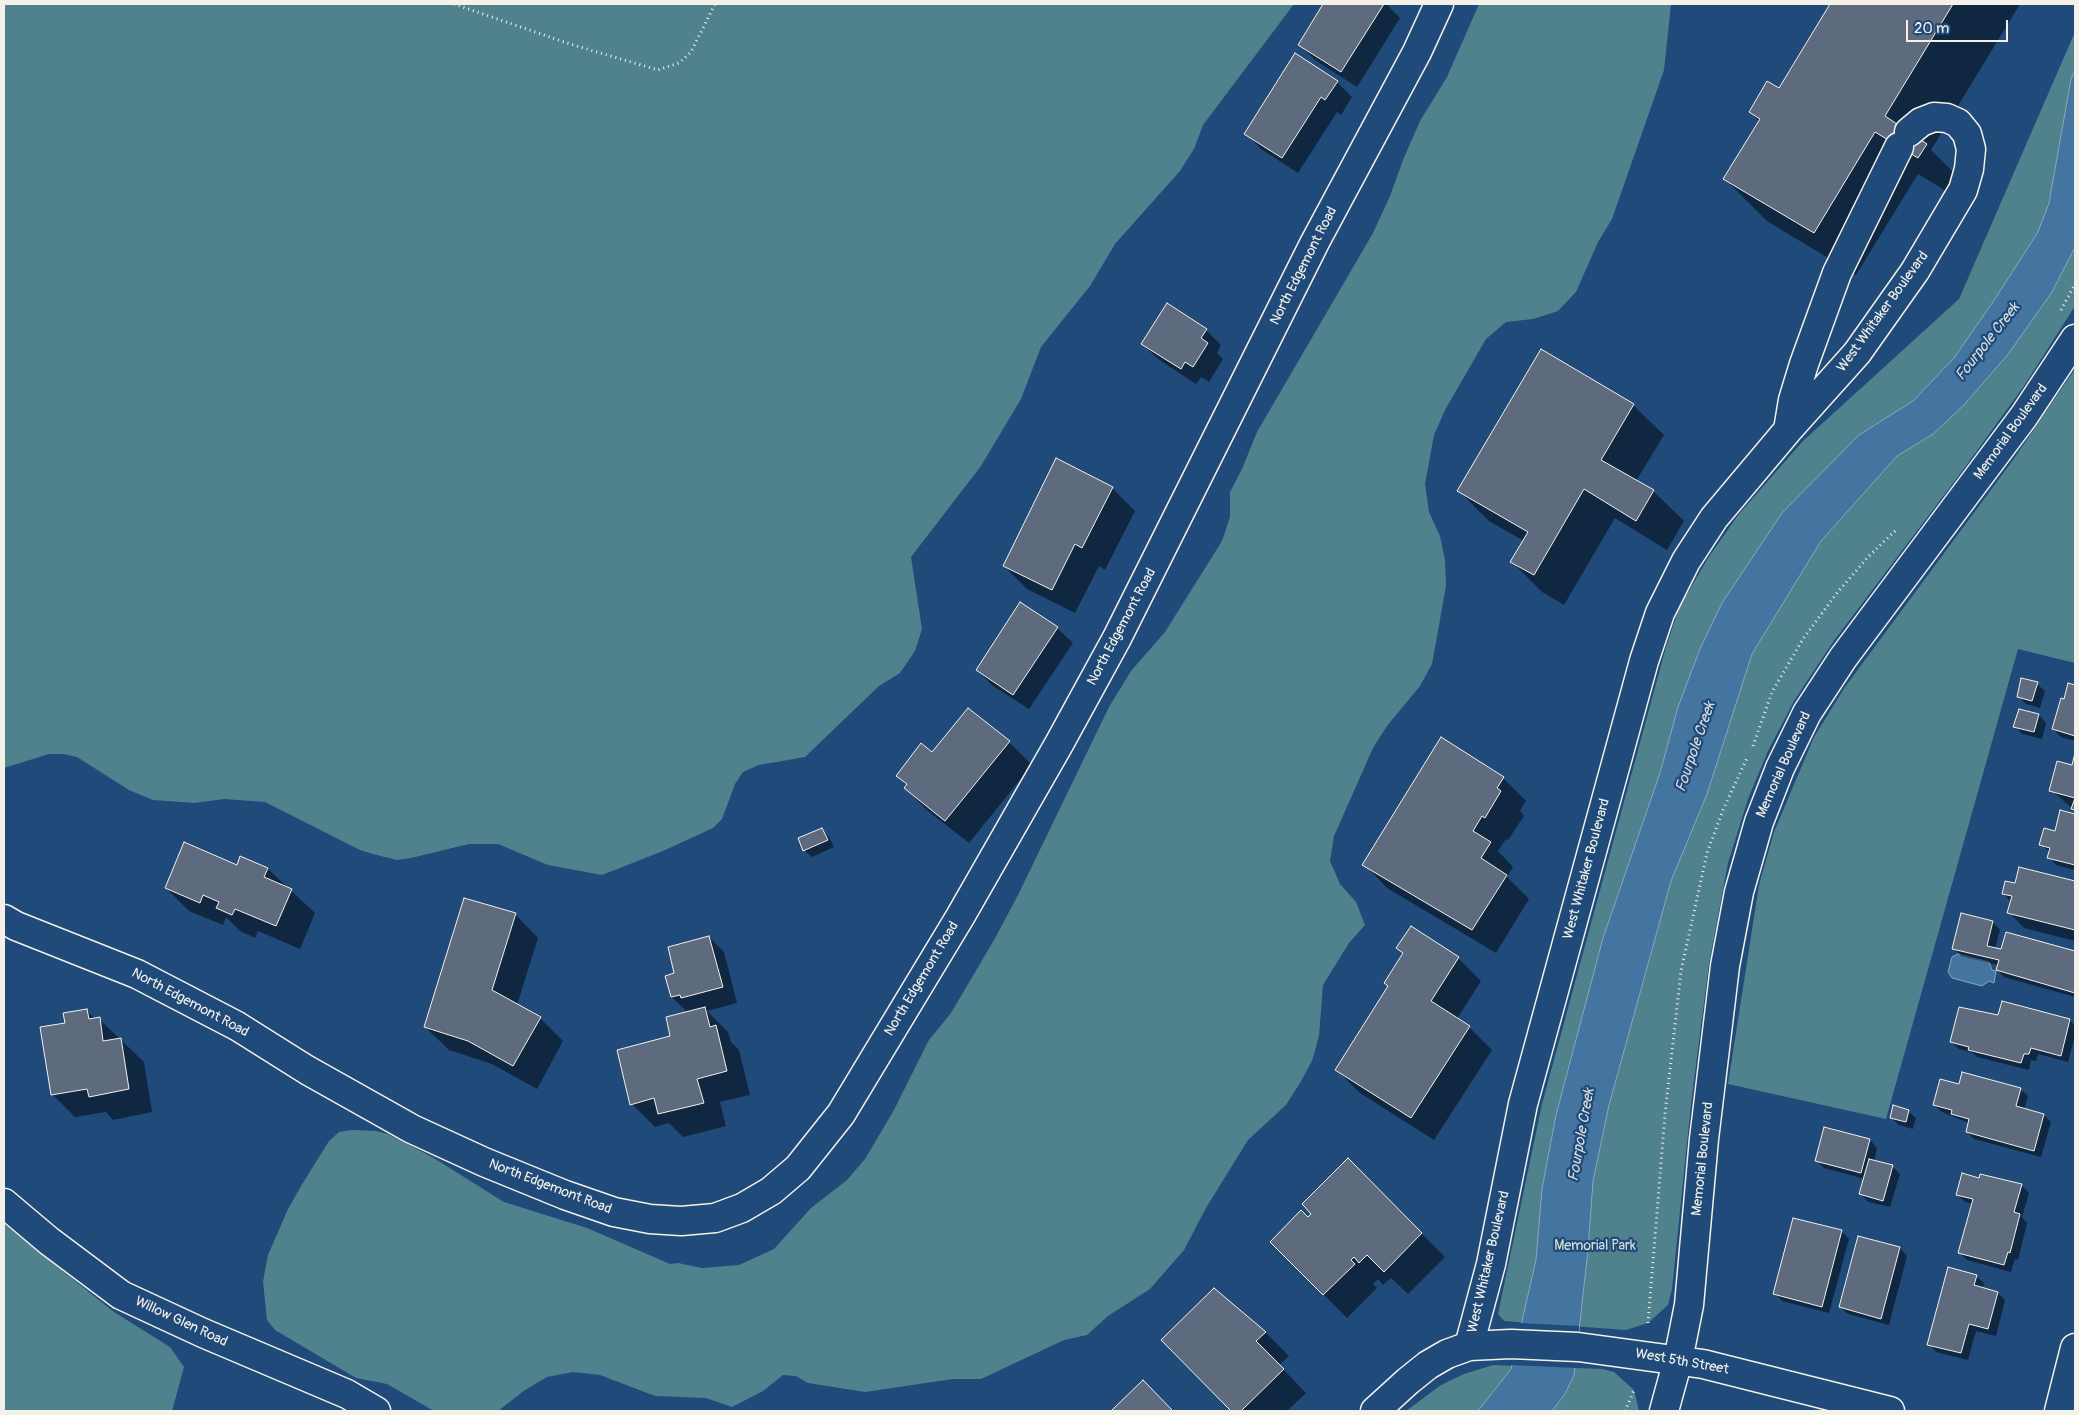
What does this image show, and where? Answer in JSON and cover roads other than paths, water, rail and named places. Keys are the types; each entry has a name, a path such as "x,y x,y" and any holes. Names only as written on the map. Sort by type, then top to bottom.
{"street":[{"name":"North Edgemont Road","path":"4,919 16,926 137,974 237,1026 307,1070 412,1129 484,1162 564,1195 614,1212 650,1219 681,1221 715,1218 742,1208 770,1191 798,1168 841,1114 960,917 1059,744 1122,630 1315,242 1417,52 1439,4"},
{"name":"West Whitaker Boulevard","path":"1469,1346 1491,1264 1523,1104 1644,661 1660,613 1686,561 1714,518 1788,430 1857,353 1915,271 1963,190 1969,169 1971,149 1967,134 1958,123 1947,118 1934,117 1921,122 1904,140 1837,273 1804,364 1793,400 1788,430"},
{"name":"Memorial Boulevard","path":"1664,1411 1690,1362 1689,1305 1704,1139 1725,966 1739,892 1759,822 1780,768 1807,713 1843,658 2024,416 2075,339"},
{"name":"Willow Glen Road","path":"4,1203 49,1241 122,1295 203,1333 347,1394 376,1411"},
{"name":"West 5th Street","path":"1469,1346 1511,1344 1578,1347 1690,1362 1890,1411"},
{"path":"1375,1411 1428,1365 1469,1346"},
{"path":"2059,1411 2075,1348"}],"water":[{"name":"Fourpole Creek","path":"2075,71 2075,247 2052,292 2009,353 1964,405 1933,434 1897,456 1821,541 1752,654 1707,794 1671,881 1609,1105 1593,1181 1588,1250 1574,1375 1565,1394 1552,1411 1478,1411 1511,1369 1536,1260 1542,1189 1556,1115 1603,938 1660,773 1678,707 1700,649 1722,603 1782,513 1859,435 1913,401 1954,358 1995,299 2038,232 2049,203 2071,79"},
{"path":"1958,954 1989,962 1992,970 1996,971 1994,983 1989,981 1982,986 1952,978 1948,972 1952,957"}],"park label":[{"name":"Memorial Park","path":"1595,1246"}]}
